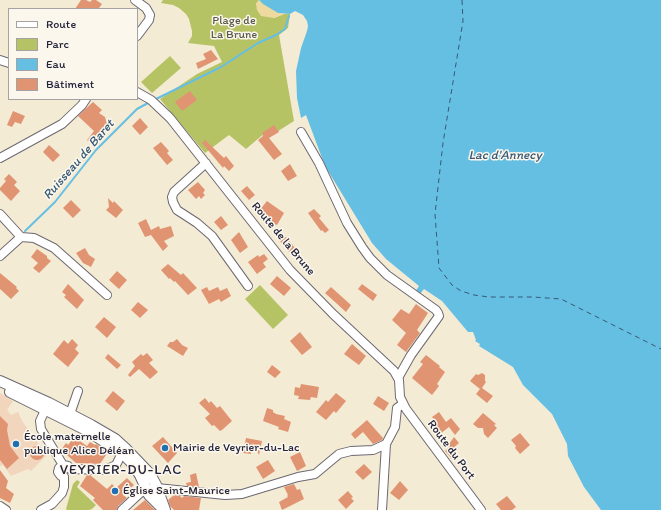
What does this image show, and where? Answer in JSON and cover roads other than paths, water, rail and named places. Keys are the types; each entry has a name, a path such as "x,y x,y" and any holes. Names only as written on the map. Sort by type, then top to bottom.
{"main road":[{"path":"0,381 88,431 122,453 131,462 140,475 150,495 164,510"},
{"path":"0,385 13,394 70,414 105,432 119,442 150,474 158,488 164,510"}],"street":[{"path":"134,0 145,6 149,13 149,20 138,35"},
{"name":"Route de la Brune","path":"138,93 151,100 170,118 290,270 333,314 394,371 398,378"},
{"path":"0,158 29,141 55,129 82,105 85,100"},
{"path":"301,132 347,223 370,258 387,275 436,310 439,316 411,355 398,378 400,397 403,404 397,408 395,427 386,444 382,510"},
{"path":"206,163 174,192 172,202 176,210 197,223 212,236 248,286"},
{"path":"0,214 21,237 34,238 54,248 107,295"},
{"path":"0,256 21,237"},
{"path":"70,414 78,392"},
{"path":"42,404 40,421 41,429 46,439 66,467 69,475 64,477 62,494 46,509"},
{"name":"Route du Port","path":"403,404 481,510"},
{"path":"122,510 140,493 158,488 225,495 242,494 298,477 315,474 334,456 344,452 373,450 386,444"},
{"path":"66,467 94,470 108,469 116,465 122,453"},
{"path":"0,506 6,510"}],"water":[{"name":"Lac d'Annecy","path":"259,0 661,0 661,510 601,510 584,487 568,456 567,444 552,414 523,385 513,367 479,346 480,344 475,341 473,332 468,332 442,301 424,289 419,295 415,292 419,286 386,259 372,243 325,166 306,115 301,118 297,98 296,71 301,48 307,31 307,21 303,15 295,11 290,14 278,13"}],"waterway":[{"name":"Ruisseau de Baret","path":"156,99 221,67 258,43 276,35 285,29 289,16"},
{"name":"Ruisseau de Baret","path":"25,231 55,202 96,150 137,109 148,103"}],"place":[{"name":"École maternelle publique Alice Déléan","path":"16,444"},
{"name":"Mairie de Veyrier-du-Lac","path":"165,448"},
{"name":"Église Saint-Maurice","path":"115,491"}],"district":[{"name":"VEYRIER-DU-LAC","path":"121,470"}],"park label":[{"name":"Plage de La Brune","path":"234,28"}]}
